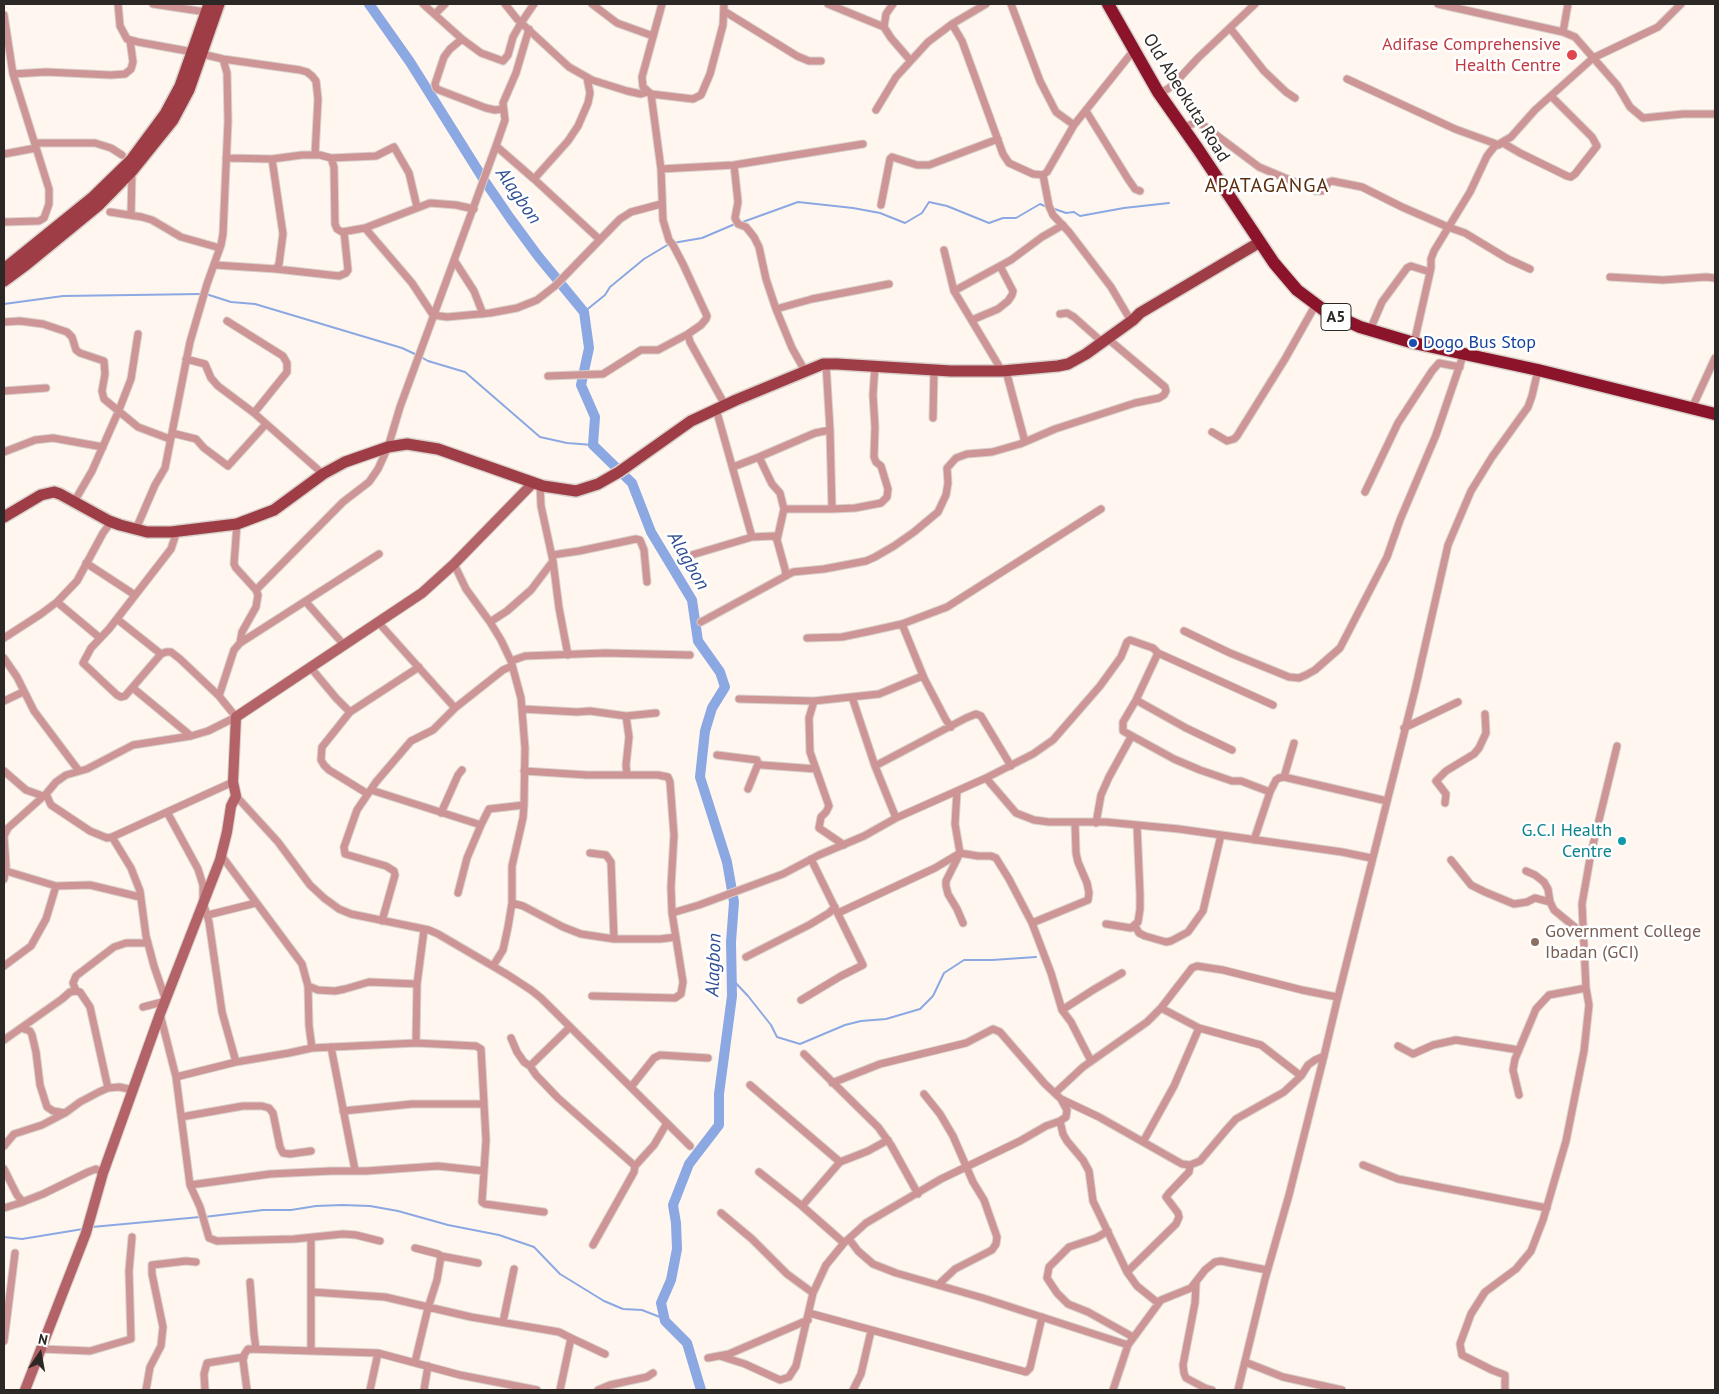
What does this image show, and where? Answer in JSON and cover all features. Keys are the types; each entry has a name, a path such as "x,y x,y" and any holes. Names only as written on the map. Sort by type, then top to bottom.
{"highway":[{"name":"Old Abeokuta Road","path":"1108,4 1158,92 1274,263 1297,290 1316,304 1341,320 1414,343 1538,370 1715,414"}],"main road":[{"path":"4,269 93,197 132,160 165,114 198,53 219,4"},
{"path":"4,281 99,205 132,171 173,120 189,90 207,8"},
{"path":"4,517 48,492 60,494 111,522 147,532 177,531 237,524 274,510 323,474 345,462 388,447 407,444 438,449 537,484 576,491 598,484 623,469 691,421 805,371 826,364 934,370 1004,371 1068,364 1086,354 1140,314 1261,244"}],"street":[{"path":"118,4 120,26 123,34 130,40 223,59 307,72 316,81 318,99 315,155"},
{"path":"153,4 207,8"},
{"path":"424,4 462,39 481,53 503,61 508,55 514,36 521,23 534,4"},
{"path":"435,14 446,4"},
{"path":"505,4 521,23 564,63 587,78 641,94 649,93 693,99 701,95 719,46 724,8"},
{"path":"592,4 612,20 653,36"},
{"path":"548,376 603,374 640,350 658,350 688,334 701,325 707,316 669,240 663,220 661,169 649,93 643,88 642,77 662,4"},
{"path":"828,4 884,27 910,60"},
{"path":"884,27 886,14 893,4"},
{"path":"876,110 896,77 928,42 952,24 986,4"},
{"path":"1011,4 1040,81 1056,112 1074,125"},
{"path":"1158,92 1172,86 1198,58 1255,4"},
{"path":"1438,4 1564,32 1575,37 1617,86 1630,107 1643,118 1683,114 1715,114"},
{"path":"1564,32 1568,4"},
{"path":"1414,343 1430,272 1430,259 1494,147 1501,144 1593,58 1658,27 1681,4"},
{"path":"724,8 797,56 809,61 821,61"},
{"path":"4,16 13,74 49,189 49,204 44,218 39,221 4,222"},
{"path":"952,24 962,41 1003,154 1009,162 1033,174 1043,175 1047,172 1074,125 1134,50"},
{"path":"1230,28 1264,71 1295,98"},
{"path":"256,590 343,502 369,482 378,469 388,447 400,407 505,120 502,103 516,73 529,29"},
{"path":"514,36 526,41"},
{"path":"462,39 444,57 436,88 486,108 502,109"},
{"path":"13,74 46,72 125,74 131,69 133,62 130,40"},
{"path":"136,529 155,485 165,468 186,359 223,234 227,73 223,59"},
{"path":"534,179 568,141 578,126 590,94 587,78"},
{"path":"1347,79 1454,129 1501,144 1571,177 1597,146 1592,137 1551,96"},
{"path":"1086,111 1128,178 1136,189 1140,191"},
{"path":"1182,127 1196,123 1203,125 1253,163 1316,191 1322,191 1332,181 1362,187 1387,200 1472,236 1508,259 1530,269"},
{"path":"881,206 890,159 892,157 917,165 929,165 998,139"},
{"path":"4,154 36,146 101,144 122,156"},
{"path":"661,169 734,165 863,144"},
{"path":"496,146 600,239"},
{"path":"226,158 272,158 315,155 331,158 376,156 394,147 409,173 417,207"},
{"path":"272,158 283,234 279,264 276,269"},
{"path":"331,158 334,167 335,224 337,229 344,232 365,228 430,203 474,209"},
{"path":"734,165 738,202 735,218 738,224 746,227 759,247 766,279 776,309 792,348 805,371"},
{"path":"131,215 132,171"},
{"path":"1043,175 1049,206 1053,215 1063,225 1111,287 1132,321"},
{"path":"365,228 412,284 433,315 447,317 483,314 517,308 536,300 555,286 589,253 620,218 631,212 662,204"},
{"path":"110,212 152,220 181,237 220,248"},
{"path":"954,291 1000,266 1063,225"},
{"path":"215,265 276,269 335,276 346,273 348,267 344,232"},
{"path":"944,250 954,291 1004,371 1025,442"},
{"path":"454,260 474,291 483,314"},
{"path":"972,320 998,309 1012,295 1013,291 1000,266"},
{"path":"1370,330 1382,302 1407,268 1411,266 1430,272"},
{"path":"1610,277 1662,280 1715,278"},
{"path":"776,309 812,299 889,284"},
{"path":"1212,432 1227,441 1237,436 1286,359 1316,304"},
{"path":"701,622 793,572 824,569 866,561 914,532 938,512 948,489 948,468 956,458 967,454 992,452 1025,442 1055,429 1164,395 1165,387 1074,317 1067,313 1060,314"},
{"path":"4,322 20,321 43,324 67,332 72,337 76,350 80,354 104,361 106,368 102,396 138,427 171,436 196,439 204,448 228,466 266,424"},
{"path":"227,321 282,356 287,363 287,372 254,413"},
{"path":"74,502 92,471 131,379 138,334"},
{"path":"688,334 721,407 733,466 752,537"},
{"path":"1184,631 1230,653 1289,677 1299,678 1315,670 1340,648 1387,557 1400,520 1430,451 1464,353"},
{"path":"1692,408 1715,358"},
{"path":"186,359 205,364 211,378 218,386 254,413 323,474"},
{"path":"826,364 832,509"},
{"path":"1365,492 1398,423 1432,371 1439,364 1460,367"},
{"path":"784,509 855,508 881,502 887,497 888,489 881,466 874,457 876,426 873,395 875,366"},
{"path":"933,418 934,370"},
{"path":"1238,1390 1324,1056 1448,545 1471,491 1492,456 1528,407 1538,370"},
{"path":"4,391 46,388"},
{"path":"733,466 815,433 830,430"},
{"path":"4,452 35,440 53,438 103,447"},
{"path":"759,457 772,484 780,493 784,509 778,540 786,576"},
{"path":"537,484 552,558 568,655"},
{"path":"140,897 90,884 56,886 5,875 4,836 8,828 56,782 66,775 79,771 133,745 191,736 208,731 236,716 311,668 422,593 537,484"},
{"path":"807,638 852,635 902,624 947,607 1063,531 1101,509"},
{"path":"4,638 57,602 77,581 111,522"},
{"path":"237,524 234,564 258,595 256,607 242,632 240,643"},
{"path":"177,531 171,549 86,656 83,664 120,697 125,696 133,688 161,654 166,652 176,655 219,696 236,716 232,782 236,796 278,842 310,885 339,909 351,914 438,934 493,966 541,998 596,1055 690,1146"},
{"path":"685,557 752,537 774,536 778,540"},
{"path":"490,622 507,611 531,590 552,558 579,551 636,538 640,540 644,550 647,582"},
{"path":"219,696 234,650 240,643 379,554"},
{"path":"86,563 135,596"},
{"path":"454,564 466,589 502,640 512,664 521,698 526,748 523,818 512,866 512,902 503,950 493,966"},
{"path":"57,602 100,638"},
{"path":"306,602 344,645"},
{"path":"117,618 161,654"},
{"path":"378,622 455,708"},
{"path":"902,624 924,678 946,720 952,727"},
{"path":"672,913 783,874 864,836 896,818 986,778 1033,754 1053,740 1100,686 1130,640 1153,648 1158,653 1273,705"},
{"path":"382,921 395,875 394,871 386,866 352,857 344,852 350,827 357,810 411,741 433,730 455,708 503,670 525,656 605,653 690,655"},
{"path":"1158,653 1136,700 1123,722 1122,728 1124,732 1200,770 1232,781 1241,781 1270,792"},
{"path":"4,658 17,677 34,711 79,771"},
{"path":"419,667 350,712 322,747 321,760 329,770 370,792 481,825"},
{"path":"311,668 350,712"},
{"path":"739,699 814,701 879,694 924,678"},
{"path":"133,688 191,736"},
{"path":"4,701 24,692"},
{"path":"852,697 875,766 896,818"},
{"path":"1136,700 1186,728 1232,750"},
{"path":"814,701 809,718 810,752 828,806 826,812 821,817 819,828 844,845"},
{"path":"1404,728 1458,702"},
{"path":"522,709 590,711 626,716 656,713"},
{"path":"875,766 976,714 981,716 1011,766"},
{"path":"1445,803 1446,794 1436,781 1446,771 1474,754 1479,748 1486,733 1485,714"},
{"path":"626,716 629,737 627,775"},
{"path":"1096,823 1102,795 1132,737"},
{"path":"1284,777 1294,743"},
{"path":"1505,1390 1505,1375 1462,1354 1460,1344 1471,1314 1485,1292 1516,1269 1531,1251 1566,1140 1584,1051 1589,1006 1582,933 1582,904 1591,853 1618,746"},
{"path":"717,754 757,760 758,764"},
{"path":"758,764 816,769"},
{"path":"748,789 758,764"},
{"path":"441,813 462,770"},
{"path":"4,771 26,790 44,795 51,805 90,831 107,838 232,782"},
{"path":"524,771 553,774 658,775 668,777 670,782 674,835 671,887 672,913 682,982 681,994 675,998 592,996"},
{"path":"1254,840 1270,792 1276,780 1284,777 1387,801"},
{"path":"986,778 1016,814 1034,820 1048,822 1106,822 1179,829 1372,858"},
{"path":"957,791 955,824 960,853 946,881 946,886 948,894 964,923"},
{"path":"25,1390 89,1221 103,1173 160,1014 221,855 231,806 236,796"},
{"path":"458,893 467,858 488,809 524,804"},
{"path":"167,812 198,869 203,885 203,902 208,915 222,1012 236,1062"},
{"path":"1032,923 1088,900 1087,883 1076,853 1075,822"},
{"path":"1106,924 1131,928 1138,922 1140,909 1137,826"},
{"path":"1135,926 1139,933 1166,942 1188,932 1203,911 1221,835"},
{"path":"112,837 136,880 148,944 157,978 166,1001"},
{"path":"590,852 606,855 611,862 614,939"},
{"path":"746,957 829,913 935,868 960,853 991,856 996,858 1009,879 1032,923 1062,1010 1071,1022 1091,1061"},
{"path":"221,855 298,956 306,972 312,1048"},
{"path":"801,1000 863,965 810,860"},
{"path":"1451,860 1471,885 1485,892 1514,904 1527,902 1535,898 1550,902"},
{"path":"1526,871 1544,882 1554,910 1582,933"},
{"path":"4,966 32,946 46,919 56,886"},
{"path":"512,902 581,934 614,939 676,937"},
{"path":"208,915 256,903"},
{"path":"416,1043 417,984 424,930"},
{"path":"108,1088 90,1007 80,992 76,990 73,983 76,976 114,947 126,943 148,944"},
{"path":"1055,1093 1091,1061 1139,1028 1161,1008 1192,968 1197,966 1224,970 1337,998"},
{"path":"1062,1010 1122,973"},
{"path":"308,986 318,990 345,990 369,982 417,984"},
{"path":"1519,1095 1513,1070 1515,1059 1536,1009 1549,995 1586,988"},
{"path":"4,1040 70,992 76,990"},
{"path":"143,1008 166,1001"},
{"path":"1161,1008 1199,1028 1261,1046 1301,1076"},
{"path":"160,1014 176,1077 190,1185 200,1207 209,1238 218,1241 311,1238 343,1234 356,1235 380,1242"},
{"path":"530,1066 570,1027"},
{"path":"21,1028 30,1031 32,1035 40,1085 47,1107 53,1111 65,1113"},
{"path":"1143,1142 1174,1086 1199,1028"},
{"path":"720,1356 784,1380 792,1374 796,1366 813,1292 826,1265 847,1241 866,1224 967,1166 1020,1141 1046,1126 1060,1121 1066,1117 1067,1110 1061,1099 1045,1084 1000,1032 993,1029 966,1043 880,1064 832,1082"},
{"path":"511,1038 524,1062 530,1066 558,1098 635,1166"},
{"path":"1398,1046 1413,1054 1433,1045 1456,1040 1519,1050"},
{"path":"176,1077 236,1062 289,1054 312,1048 416,1043 476,1046 481,1049 486,1140 481,1200 485,1204 544,1212"},
{"path":"331,1047 337,1086 344,1111 355,1170"},
{"path":"804,1054 878,1127 888,1140 918,1194"},
{"path":"631,1087 654,1058 660,1055 708,1058"},
{"path":"1061,1099 1182,1164 1190,1165 1200,1161 1236,1120 1276,1097 1301,1076 1308,1065 1324,1056"},
{"path":"750,1085 840,1162"},
{"path":"4,1146 14,1134 42,1125 108,1088 124,1087 134,1090"},
{"path":"924,1094 940,1114 953,1136 990,1216 997,1237 996,1244 992,1250 955,1269 938,1285"},
{"path":"344,1111 412,1104 484,1104"},
{"path":"181,1117 243,1106 262,1106 269,1108 273,1113 280,1147 283,1152 290,1154 312,1151"},
{"path":"1060,1121 1067,1141 1083,1160 1089,1171 1093,1201 1127,1272 1137,1286 1158,1303"},
{"path":"593,1245 634,1172 635,1166 654,1145 667,1123"},
{"path":"802,1206 840,1162 868,1151 888,1140"},
{"path":"1127,1272 1176,1224 1179,1216 1178,1213 1166,1198 1189,1172 1190,1165"},
{"path":"1363,1165 1398,1179 1546,1208"},
{"path":"190,1185 270,1174 366,1171 438,1166 484,1171"},
{"path":"4,1169 17,1196 23,1202"},
{"path":"4,1208 23,1202 88,1172 96,1170 103,1173"},
{"path":"760,1172 873,1264 896,1273 1128,1345"},
{"path":"721,1213 752,1238 787,1274 813,1292"},
{"path":"1108,1231 1096,1238 1069,1247 1049,1267 1047,1278 1057,1293 1068,1304 1088,1312 1133,1337"},
{"path":"41,1348 90,1351 131,1339 129,1271 132,1237"},
{"path":"311,1238 311,1350"},
{"path":"414,1248 441,1256 478,1263"},
{"path":"4,1342 15,1253"},
{"path":"415,1362 437,1280 441,1256"},
{"path":"146,1390 150,1367 161,1346 163,1327 152,1274 152,1265 186,1261 196,1262"},
{"path":"1113,1390 1128,1345 1158,1303 1169,1296 1191,1288 1209,1266 1215,1262 1221,1261 1268,1270"},
{"path":"503,1322 514,1269"},
{"path":"250,1282 256,1349"},
{"path":"1196,1282 1196,1304 1183,1364 1184,1373 1186,1378 1212,1390"},
{"path":"312,1292 385,1297 428,1308 559,1332 605,1354"},
{"path":"708,1358 729,1354 808,1317 871,1331 1026,1372 1030,1368 1042,1317"},
{"path":"853,1390 862,1374 871,1331"},
{"path":"560,1390 571,1338"},
{"path":"246,1390 244,1357 248,1349 378,1353 460,1374 537,1390"},
{"path":"370,1390 378,1353"},
{"path":"205,1390 204,1374 207,1363 244,1357"},
{"path":"1245,1362 1283,1377 1342,1390"},
{"path":"424,1390 428,1366"},
{"path":"598,1390 610,1385 647,1377 653,1373"}],"waterway":[{"name":"Alagbon","path":"369,4 410,62 510,218 538,256 584,312 589,348 581,385 595,417 593,445 632,483 651,532 692,600 698,641 720,672 725,687 712,708 705,731 700,777 727,862 734,902 731,942 732,996 719,1094 719,1125 689,1164 673,1205 677,1249 671,1280 661,1303 665,1321 687,1343 701,1390"},
{"path":"740,223 798,202 880,213 905,223 922,213 929,202 947,206 989,223 1003,218 1016,218 1040,204 1047,207"},
{"path":"1052,208 1066,213 1074,212 1080,216 1124,208 1169,203"},
{"path":"673,243 702,238 735,224"},
{"path":"584,312 605,295 610,287 644,259 669,244"},
{"path":"4,304 63,296 201,294"},
{"path":"206,294 231,302 255,304 402,348 417,355"},
{"path":"421,357 428,361 465,372 540,437 567,443 593,445"},
{"path":"732,979 771,1025 777,1037 800,1044 845,1025 861,1021 886,1019 920,1009 933,996 944,973 964,960 1036,957"},
{"path":"204,1217 263,1210 291,1210 316,1206 342,1205 370,1206 398,1211 448,1225 499,1235 534,1247 560,1274 604,1301 623,1309 642,1310 665,1319"},
{"path":"92,1227 200,1217"},
{"path":"4,1237 22,1239 83,1229"}],"place":[{"name":"Adifase Comprehensive Health Centre","path":"1572,55"},
{"name":"Dogo Bus Stop","path":"1413,343"},
{"name":"G.C.I Health Centre","path":"1622,841"},
{"name":"Government College Ibadan (GCI)","path":"1535,942"}],"district":[{"name":"APATAGANGA","path":"1267,186"}]}
